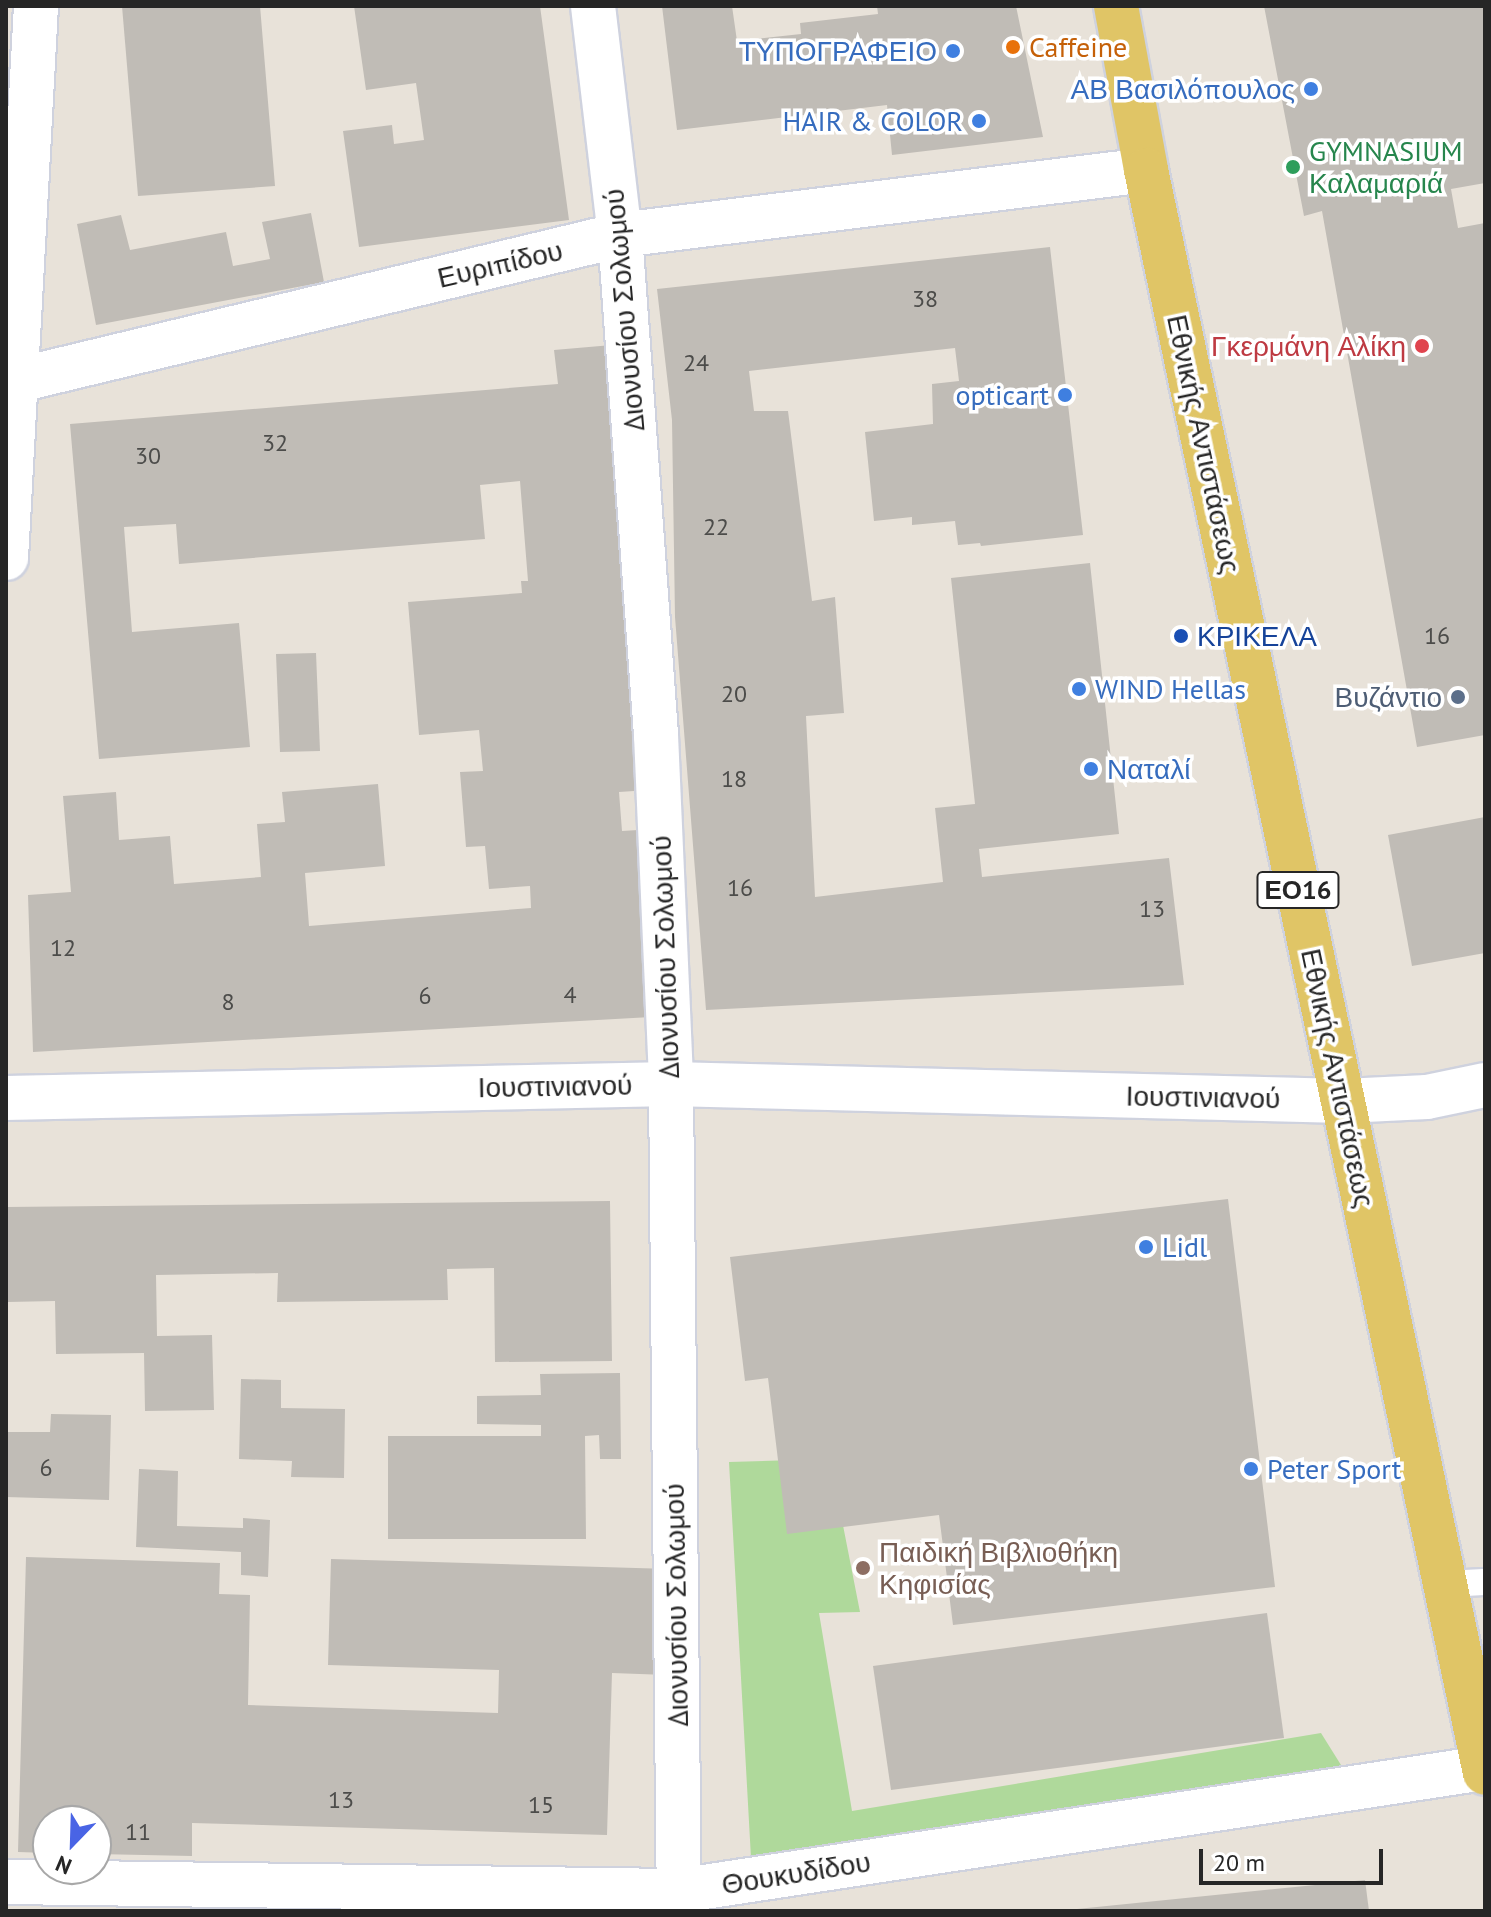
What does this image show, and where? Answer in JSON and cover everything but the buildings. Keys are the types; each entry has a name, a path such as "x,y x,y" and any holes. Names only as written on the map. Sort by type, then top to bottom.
{"main road":[{"name":"Εθνικής Αντιστάσεως","path":"1116,6 1146,170 1344,1101 1465,1583 1484,1770"}],"street":[{"path":"6,558 11,381 36,6"},
{"name":"Διονυσίου Σολωμού","path":"593,6 620,235 656,735 671,1084 679,1901"},
{"name":"Ευριπίδου","path":"11,381 620,235 1146,170"},
{"name":"Ιουστινιανού","path":"6,1098 671,1084 1344,1101 1427,1097 1485,1085"},
{"name":"Θουκυδίδου","path":"6,1882 679,1901 1484,1770"}],"green space":[{"path":"830,1459 860,1612 819,1613 852,1811 1321,1733 1361,1797 751,1858 729,1462"}],"place":[{"name":"Caffeine","path":"1013,47"},
{"name":"ΤΥΠΟΓΡΑΦΕΙΟ","path":"953,51"},
{"name":"ΑΒ Βασιλόπουλος","path":"1311,89"},
{"name":"HAIR & COLOR","path":"979,121"},
{"name":"GYMNASIUM Καλαμαριά","path":"1293,167"},
{"name":"Γκερμάνη Αλίκη","path":"1422,346"},
{"name":"opticart","path":"1065,395"},
{"name":"ΚΡΙΚΕΛΑ","path":"1181,636"},
{"name":"WIND Hellas","path":"1079,689"},
{"name":"Βυζάντιο","path":"1458,697"},
{"name":"Ναταλί","path":"1091,769"},
{"name":"Lidl","path":"1146,1247"},
{"name":"Peter Sport","path":"1251,1469"},
{"name":"Παιδική Βιβλιοθήκη Κηφισίας","path":"863,1568"}]}
